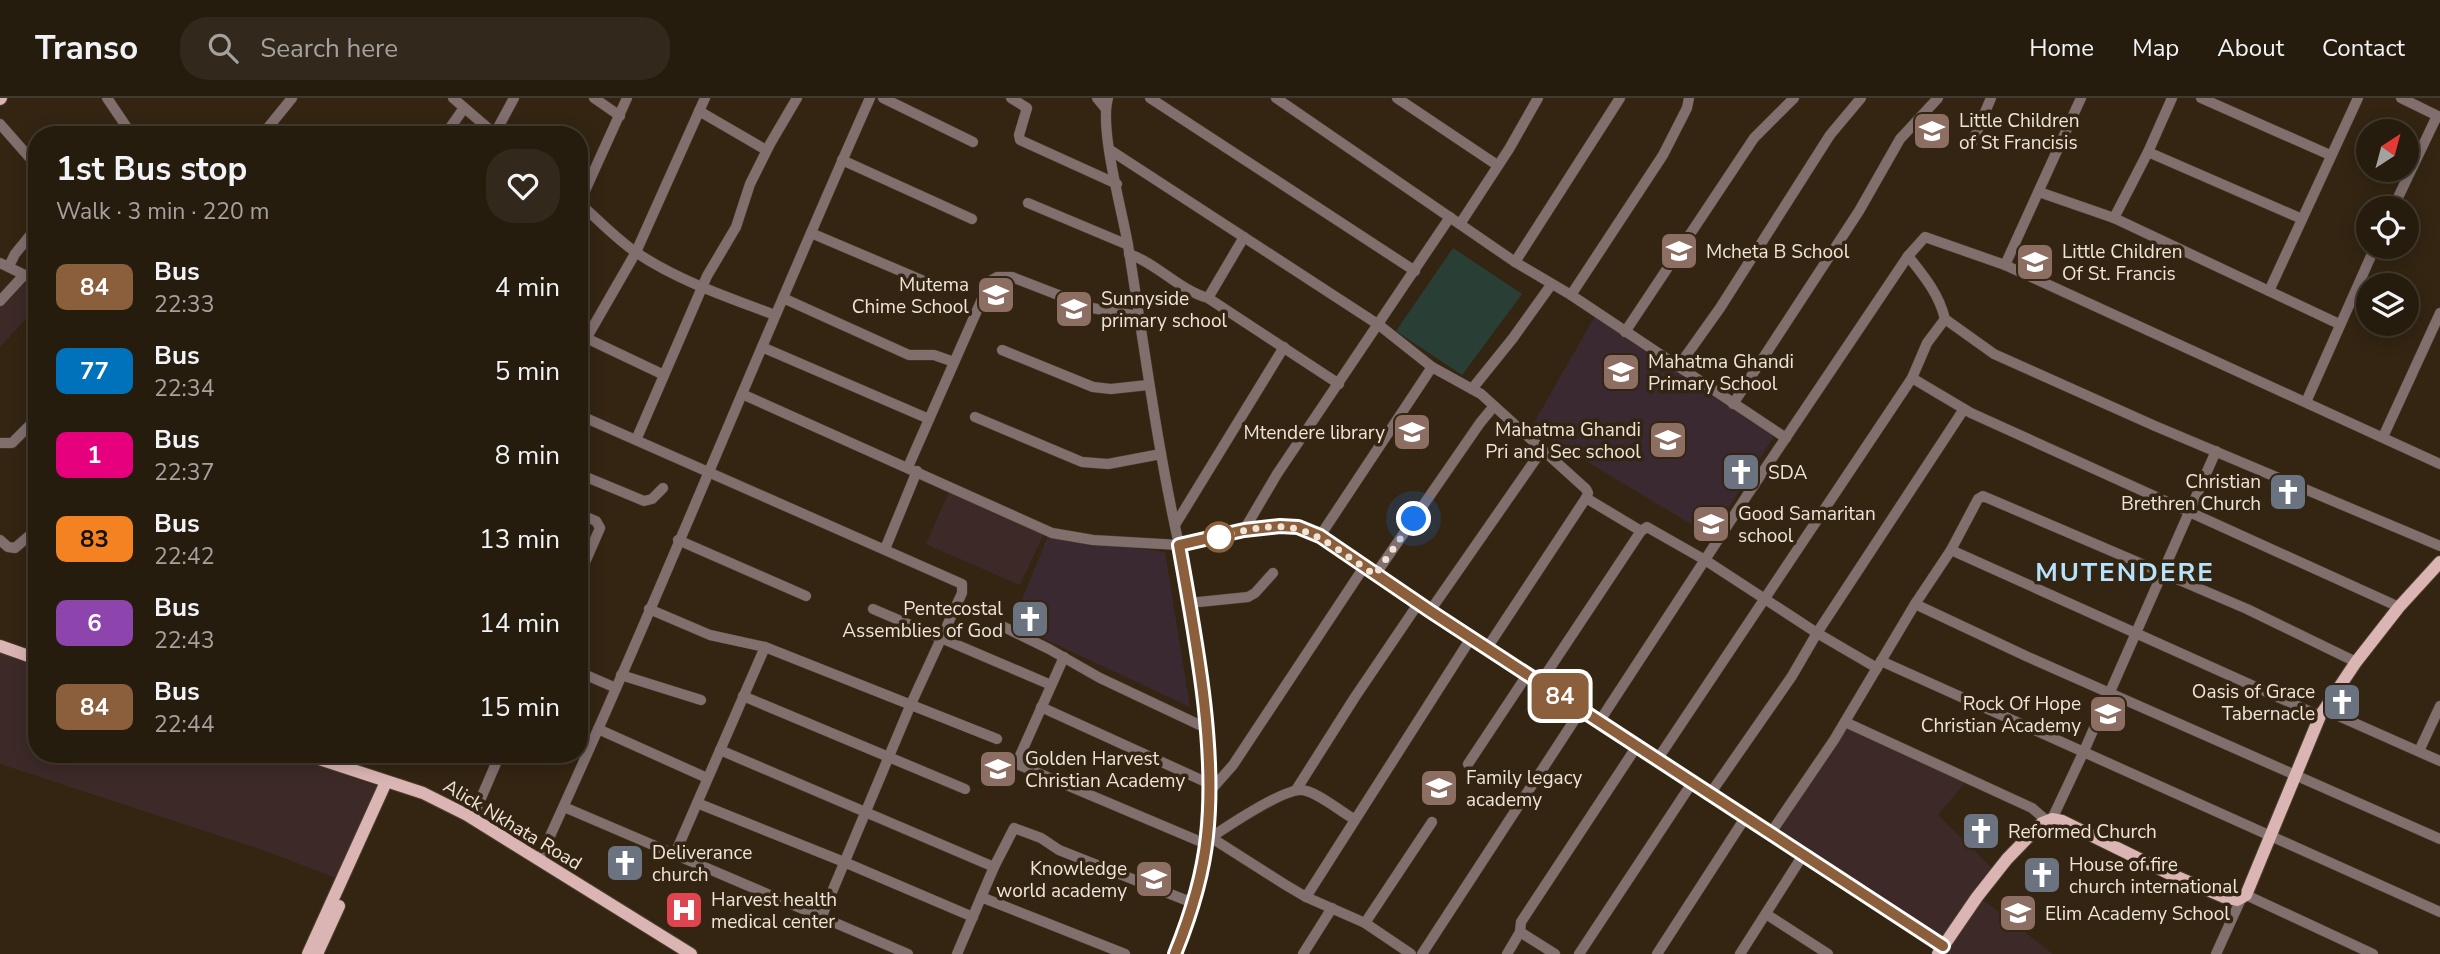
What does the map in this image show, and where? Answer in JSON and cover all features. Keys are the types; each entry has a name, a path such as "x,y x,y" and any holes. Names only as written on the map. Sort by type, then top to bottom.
{"main road":[{"path":"1175,954 1193,903 1209,838 1210,787 1206,728 1179,545 1244,530 1289,526 1320,536 1418,604 1710,794 1940,950 2007,859 2038,827 2050,820 2062,821 2213,893 2234,900 2243,897 2323,713 2356,662 2399,607 2440,562"},
{"path":"0,646 28,656"},
{"name":"Alick Nkhata Road","path":"337,763 433,797 691,954"},
{"path":"307,954 389,783"},
{"path":"317,954 389,783"}],"street":[{"path":"107,98 126,126"},
{"path":"269,126 292,98"},
{"path":"453,98 485,126"},
{"path":"499,126 514,98"},
{"path":"594,98 620,116"},
{"path":"588,185 627,98"},
{"path":"588,335 636,252 705,98"},
{"path":"636,440 711,268 731,236 748,187 797,98"},
{"path":"588,752 870,98"},
{"path":"884,98 973,142"},
{"path":"1011,98 1027,108 1020,140 1117,184"},
{"path":"1097,98 1106,109"},
{"path":"741,394 1052,533 1093,540 1179,545 1148,385 1129,250 1110,150 1106,109 1108,98"},
{"path":"1150,98 1415,271"},
{"path":"1276,98 1515,262 1571,295 1786,438"},
{"path":"1397,98 1497,165"},
{"path":"1460,224 1538,98"},
{"path":"1515,262 1620,98"},
{"path":"1571,295 1663,155 1687,108 1689,98"},
{"path":"1625,332 1754,138 1794,98"},
{"path":"1678,367 1720,308 1830,135 1861,98"},
{"path":"1733,404 1851,223 1900,139 1938,98"},
{"path":"1972,144 1991,98"},
{"path":"2005,265 2081,98"},
{"path":"2114,218 2172,98"},
{"path":"2200,98 2330,155"},
{"path":"2269,291 2358,98"},
{"path":"2399,196 2438,116 2402,98"},
{"path":"451,126 464,108"},
{"path":"699,111 766,150"},
{"path":"0,124 28,156"},
{"path":"1110,150 1380,325 1432,368 1481,394 1586,489 1586,498 1487,648"},
{"path":"2148,152 2302,219"},
{"path":"842,160 972,219"},
{"path":"2039,192 2114,218 2339,324"},
{"path":"1028,203 1129,250 1339,384"},
{"path":"588,212 636,252 686,281 775,315"},
{"path":"1244,530 1278,474 1450,217"},
{"path":"811,233 931,284"},
{"path":"1208,298 1244,237"},
{"path":"1599,722 1786,438 1908,257 1925,237 2005,265 2440,464"},
{"path":"28,238 4,265 28,277"},
{"path":"1908,257 1941,303 1945,319 1994,354 2440,546"},
{"path":"2306,402 2369,259"},
{"path":"0,301 24,275"},
{"path":"885,549 929,419 990,281 997,277 1012,277 1092,308 1138,316"},
{"path":"1472,389 1513,338 1550,285"},
{"path":"783,298 909,355 934,355 954,362"},
{"path":"2383,437 2440,313"},
{"path":"1657,760 1912,378 1927,343 1945,319"},
{"path":"588,339 664,375"},
{"path":"762,347 929,419"},
{"path":"1175,525 1284,347"},
{"path":"1002,351 1093,387 1111,389 1148,385"},
{"path":"1320,536 1432,368"},
{"path":"1912,378 1964,409 2399,607"},
{"path":"1375,575 1480,423 1494,407"},
{"path":"1710,794 1792,676 1817,633 1964,409"},
{"path":"975,417 1082,462 1108,464 1161,454"},
{"path":"588,419 962,584 962,593 888,758 821,918"},
{"path":"0,443 12,443 28,427"},
{"path":"1430,611 1542,450"},
{"path":"1845,722 2032,808 2050,820 2084,751 2216,451"},
{"path":"588,478 644,501 652,499 663,488"},
{"path":"1770,834 1845,722 1915,604 1951,550 1978,499 1983,496 2247,609 2356,662"},
{"path":"1586,498 1641,531"},
{"path":"588,518 596,521 600,528 588,555"},
{"path":"1540,683 1641,531 1651,528 1705,559 1817,633 1879,665 2084,751 2440,912"},
{"path":"0,540 8,547 15,548 28,537"},
{"path":"678,540 806,596"},
{"path":"1951,550 2323,713 2440,761"},
{"path":"1041,708 1210,787 1233,765 1364,567"},
{"path":"1189,603 1248,597 1273,573"},
{"path":"1209,838 1246,815 1296,790 1418,604"},
{"path":"1915,604 2028,657 2440,839"},
{"path":"649,609 710,635 765,648 997,740"},
{"path":"873,609 1051,685"},
{"path":"1002,626 1100,678 1206,728"},
{"path":"1306,897 1471,638"},
{"path":"674,856 765,648"},
{"path":"1064,657 1018,760 1019,765 1209,838 1306,897 1366,923 1411,954"},
{"path":"1468,764 1527,674"},
{"path":"621,675 701,700"},
{"path":"588,676 616,688"},
{"path":"743,696 965,789"},
{"path":"2419,751 2440,706"},
{"path":"1422,954 1581,710"},
{"path":"598,729 708,778"},
{"path":"1507,954 1520,932 1521,922 1637,746"},
{"path":"719,750 864,814 994,867"},
{"path":"472,819 496,763"},
{"path":"539,860 583,763"},
{"path":"1579,954 1692,783"},
{"path":"1296,790 1310,792 1354,819"},
{"path":"697,803 973,917"},
{"path":"564,807 908,954"},
{"path":"1657,954 1745,818"},
{"path":"1366,923 1432,822"},
{"path":"957,954 1011,830 1018,828 1059,850 1193,903"},
{"path":"1740,954 1803,856"},
{"path":"981,897 1125,954"},
{"path":"2217,954 2243,897 2373,954"},
{"path":"1303,954 1332,908"},
{"path":"1766,914 1828,954"},
{"path":"1520,932 1555,954"}],"shaded area":[{"path":"24,280 28,283 28,317 0,347 0,305"},
{"name":"Mahatma Ghandi Primary School","path":"1595,316 1774,436 1711,536 1531,428"},
{"path":"952,485 1046,529 1020,585 926,544"},
{"path":"1048,536 1165,552 1190,707 1012,624"},
{"path":"0,653 28,663 28,763 311,763 379,787 341,880 263,850 0,764"},
{"path":"1846,720 1969,778 1938,815 1995,871 1977,895 2053,954 1935,954 1942,944 1770,831"}],"green space":[{"path":"1453,248 1522,294 1462,375 1396,331"}],"bus line":[{"name":"84","path":"1175,954 1188,922 1198,883 1206,844 1210,791 1206,728 1179,545 1244,530 1280,526 1298,527 1320,536 1471,638 1943,946"}],"place":[{"name":"Little Children of St Francisis","path":"1932,131"},
{"name":"Mcheta B School","path":"1679,251"},
{"name":"Little Children Of St. Francis","path":"2035,262"},
{"name":"Mutema Chime School","path":"996,295"},
{"name":"Sunnyside primary school","path":"1074,309"},
{"name":"Mahatma Ghandi Primary School","path":"1621,372"},
{"name":"Mtendere library","path":"1412,432"},
{"name":"Mahatma Ghandi Pri and Sec school","path":"1668,440"},
{"name":"SDA","path":"1741,472"},
{"name":"Christian Brethren Church","path":"2288,492"},
{"name":"Good Samaritan school","path":"1711,524"},
{"name":"Pentecostal Assemblies of God","path":"1030,619"},
{"name":"Oasis of Grace Tabernacle","path":"2342,702"},
{"name":"Rock Of Hope Christian Academy","path":"2108,714"},
{"name":"Golden Harvest Christian Academy","path":"998,769"},
{"name":"Family legacy academy","path":"1439,788"},
{"name":"Reformed Church","path":"1981,831"},
{"name":"Deliverance church","path":"625,863"},
{"name":"House of fire church international","path":"2042,875"},
{"name":"Knowledge world academy","path":"1154,879"},
{"name":"Harvest health medical center","path":"684,910"},
{"name":"Elim Academy School","path":"2018,913"}],"district":[{"name":"MUTENDERE","path":"2125,572"}],"route":[{"path":"1219,537 1244,530 1298,527 1320,536 1375,575 1414,519"}]}
